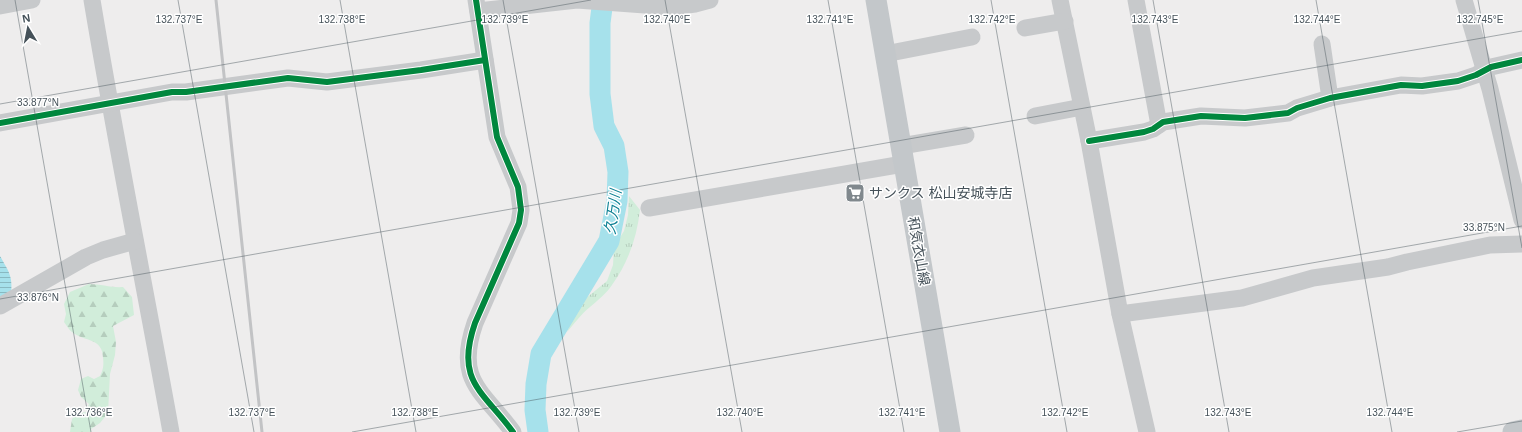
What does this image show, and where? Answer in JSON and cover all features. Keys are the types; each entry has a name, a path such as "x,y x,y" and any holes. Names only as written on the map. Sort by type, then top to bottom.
{"main road":[{"name":"和気衣山線","path":"876,0 950,432"},
{"path":"1512,432 1522,430"}],"street":[{"path":"0,6 32,0"},
{"path":"92,0 109,102 128,196 171,432"},
{"path":"513,432 478,390 470,372 468,360 471,333 519,223 521,210 518,187 497,137 477,6 577,0 672,7 695,4 710,0"},
{"path":"1060,0 1089,141 1120,314 1147,432"},
{"path":"1136,0 1159,125"},
{"path":"1464,0 1516,173 1522,220"},
{"path":"1025,28 1065,21"},
{"path":"885,54 972,37"},
{"path":"1322,44 1330,98"},
{"path":"0,123 109,102 172,92 186,92 288,78 327,82 485,60"},
{"path":"1089,141 1144,132 1163,122 1201,116 1245,118 1288,113 1297,108 1330,98 1401,85 1422,86 1458,81 1476,75 1491,66 1522,60"},
{"path":"1035,116 1082,107"},
{"path":"649,208 902,155 966,135"},
{"path":"0,306 86,257 103,250 135,241"},
{"path":"1120,314 1242,298 1313,278 1388,268 1407,262 1490,245 1522,244"}],"green space":[{"path":"629,196 640,210 637,230 623,268 610,288 567,332 577,310 585,299 607,281 613,265 614,247 624,231 628,215"},
{"path":"89,284 123,287 132,297 134,315 113,326 116,342 115,355 110,374 108,413 100,423 91,429 91,432 70,432 72,419 76,414 86,412 89,404 81,397 78,390 81,379 88,376 94,379 100,376 103,370 102,352 100,347 92,341 72,332 64,322 66,314 64,304 70,292"}],"water":[{"path":"0,256 10,274 11,295 0,301"}],"waterway":[{"name":"久万川","path":"538,432 535,410 536,384 541,354 609,241 617,201 618,172 614,146 604,126 600,94 600,23 603,0"}],"railway":[{"path":"216,0 262,432"}],"cycle path":[{"path":"476,0 497,137 518,187 521,210 519,223 475,323 468,359 470,372 475,384 513,432"},
{"path":"0,123 172,92 186,92 288,78 327,82 485,60"},
{"path":"1089,141 1144,132 1153,129 1163,122 1201,116 1245,118 1288,113 1297,108 1330,98 1401,85 1422,86 1458,81 1476,75 1491,67 1522,60"}],"place":[{"name":"サンクス 松山安城寺店","path":"855,193"}]}
